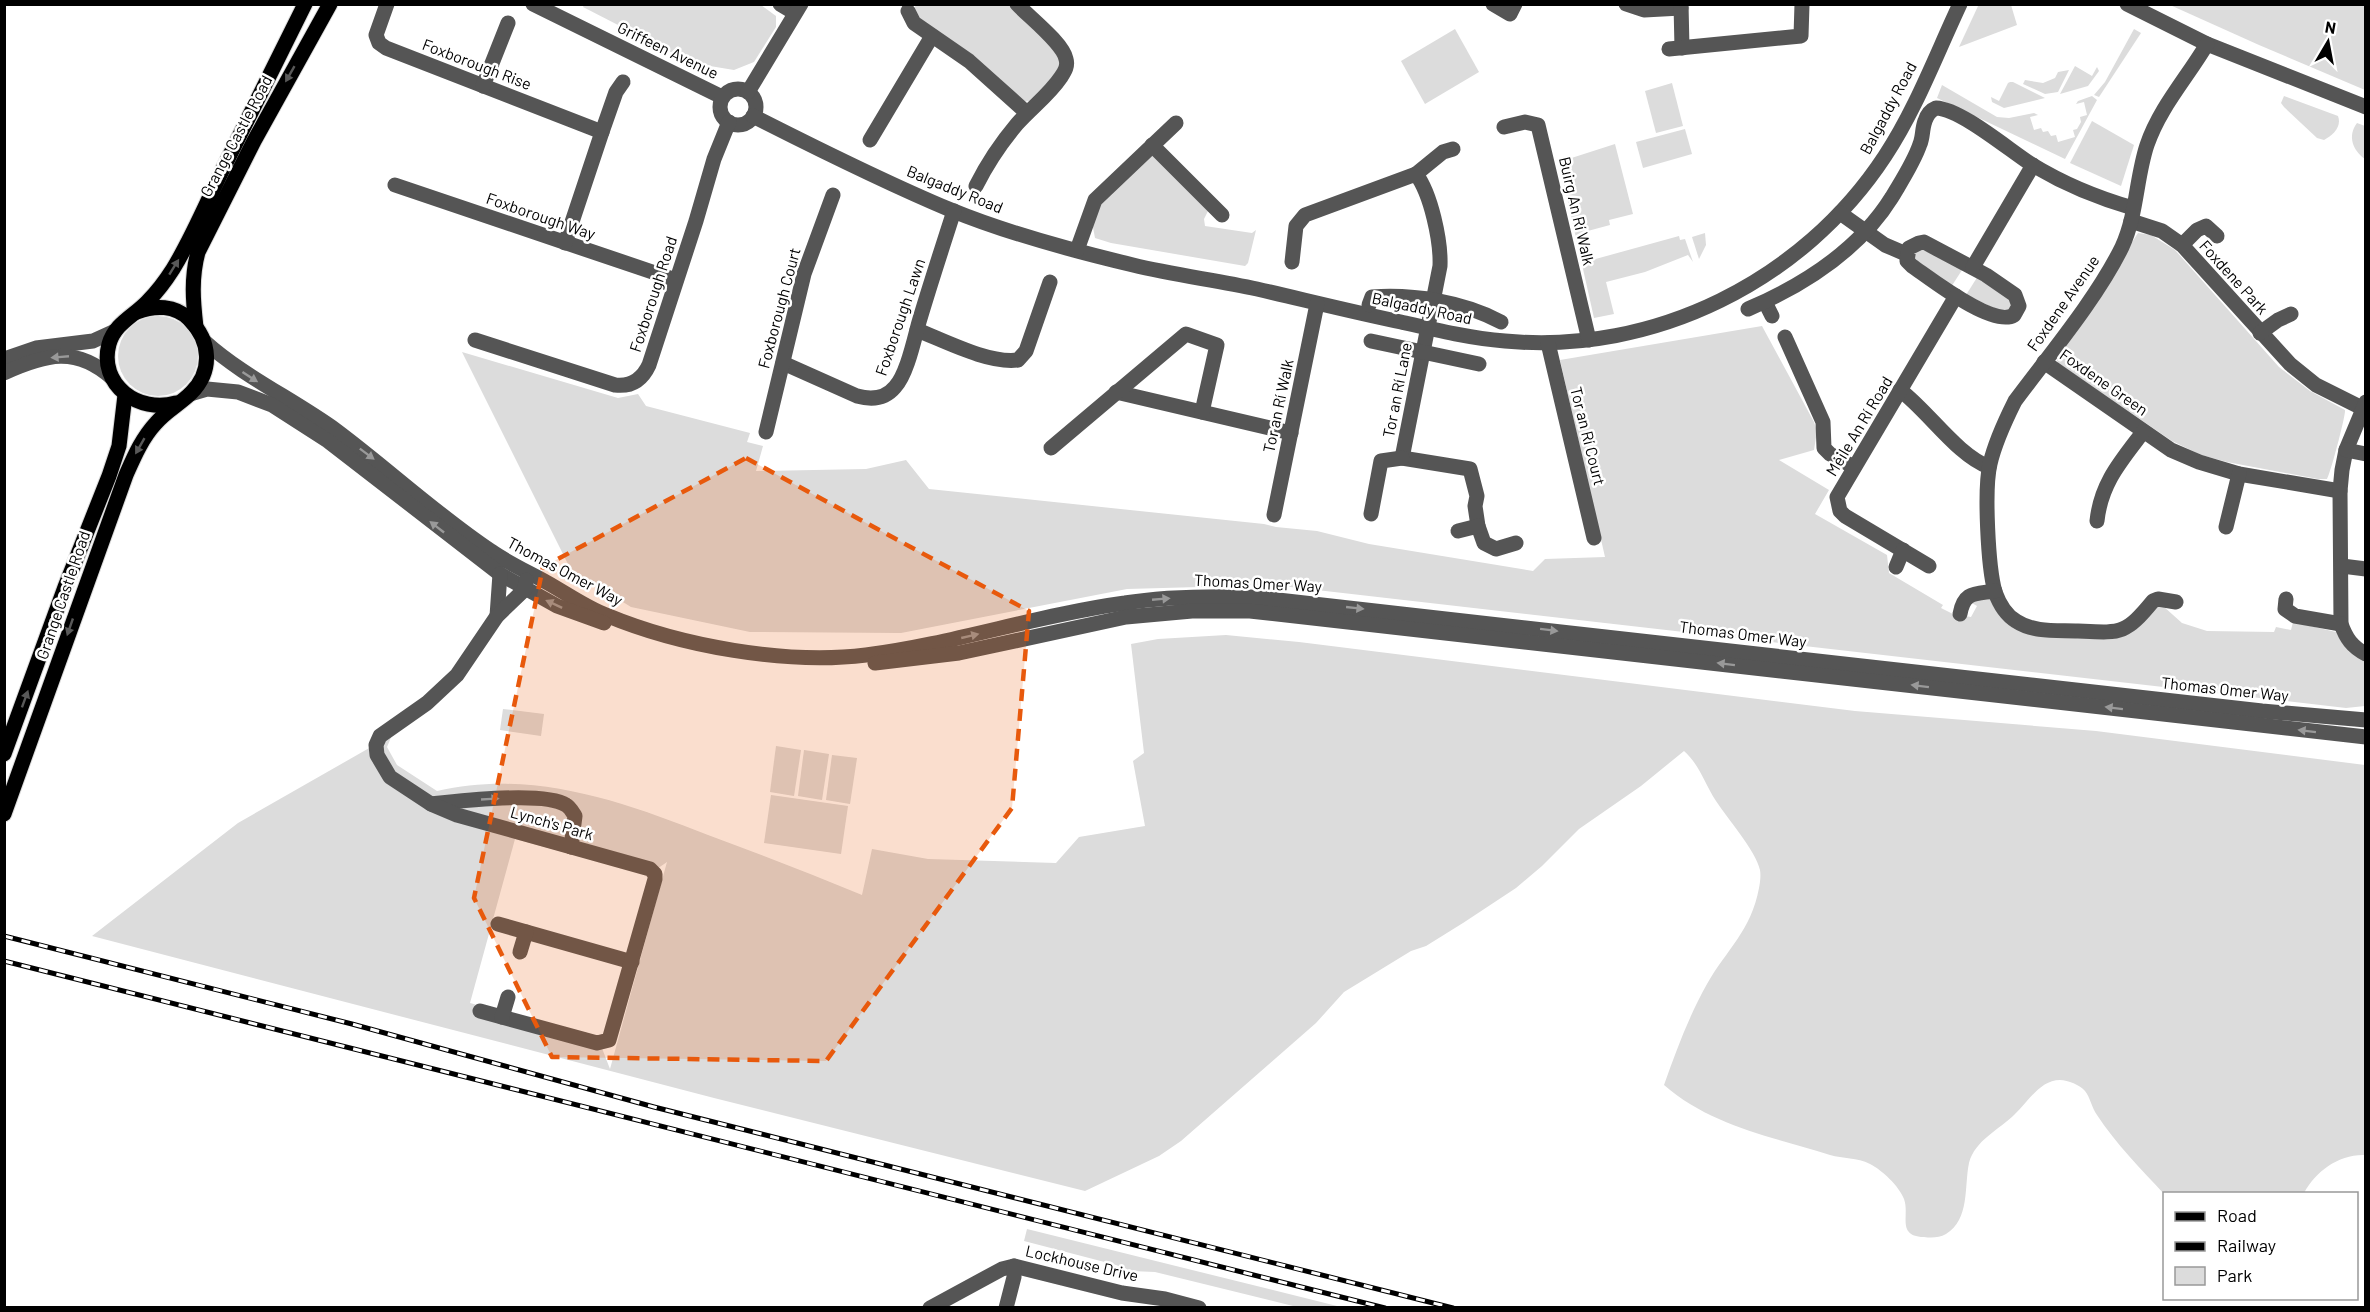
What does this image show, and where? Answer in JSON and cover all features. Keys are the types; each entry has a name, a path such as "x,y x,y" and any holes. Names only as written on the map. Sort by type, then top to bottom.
{"main road":[{"name":"Grange Castle Road","path":"115,331 137,312 168,278 179,260 305,4"},
{"name":"Grange Castle Road","path":"196,327 192,289 198,252 254,141 330,4"},
{"name":"Grange Castle Road","path":"4,814 126,475 138,448 150,430 199,385 207,366 204,341 196,327 185,316 173,309 153,307 137,312"},
{"path":"115,331 108,353 112,378 125,394 137,402 156,407 184,398"},
{"name":"Grange Castle Road","path":"4,754 65,587 109,476 119,446 125,394"}],"street":[{"name":"Foxborough Rise","path":"387,4 376,35 379,43 386,48 602,132"},
{"name":"Griffeen Avenue","path":"533,4 722,97"},
{"path":"748,92 798,9 780,4"},
{"path":"976,186 1001,146 1061,78 1066,69 1067,60 1063,50 1017,4"},
{"path":"1493,4 1510,14 1515,4"},
{"path":"1626,4 1644,10 1681,6 1675,48 1801,36 1802,4"},
{"name":"Balgaddy Road","path":"753,116 862,170 954,211 1135,266 1239,285 1317,304 1485,339 1548,343 1589,340 1624,335 1669,322 1731,296 1801,250 1840,213 1885,156 1902,128 1960,4"},
{"path":"2127,4 2207,44 2366,107"},
{"path":"908,11 914,22 969,61 1028,113"},
{"path":"483,86 508,23"},
{"path":"870,140 932,36"},
{"name":"Foxdene Avenue","path":"2176,602 2158,599 2153,601 2131,626 2112,632 2042,630 2030,628 2016,621 2005,611 1995,591 1987,498 1989,467 2008,415 2015,401 2110,268 2122,246 2132,215 2142,161 2154,127 2166,103 2207,44"},
{"path":"565,243 616,92 623,82"},
{"path":"732,90 748,92 756,105 753,116 745,123 729,122 721,113 722,97 732,90"},
{"name":"Foxdene Park","path":"1867,233 1909,168 1921,143 1925,120 1931,111 1941,108 1960,116 2033,165 2162,231 2182,245 2260,333 2304,376 2316,385 2364,405"},
{"name":"Foxborough Road","path":"475,340 615,385 632,384 644,375 714,159 729,122"},
{"name":"Buirg An Rí Walk","path":"1504,127 1525,122 1538,125 1589,340"},
{"path":"1077,250 1095,200 1176,123"},
{"path":"1152,145 1222,215"},
{"path":"1292,262 1296,226 1305,215 1416,174 1443,152 1453,149"},
{"path":"1973,267 2033,165"},
{"name":"Tor an Rí Lane","path":"1402,458 1434,300 1441,250 1423,184 1416,174"},
{"name":"Foxborough Way","path":"395,185 676,280"},
{"name":"Foxborough Court","path":"766,432 804,274 833,195"},
{"name":"Foxborough Lawn","path":"783,363 857,396 870,399 882,397 894,388 900,380 917,330 954,211"},
{"path":"1840,213 1894,250 1906,254"},
{"name":"Foxdene Park","path":"2182,245 2197,230 2206,226 2217,236"},
{"path":"1748,309 1765,302 1831,262 1867,233"},
{"path":"1924,242 1973,267 2019,300 2018,310 2011,318 1996,317 1956,296 1912,266 1907,261 1906,254 1909,248 1924,242"},
{"path":"917,330 991,358 1006,362 1018,360 1026,351 1050,282"},
{"name":"Méile An Rí Road","path":"1929,566 1840,512 1838,497 1956,296"},
{"path":"1369,305 1372,297 1434,300 1488,315 1502,322"},
{"path":"1765,302 1772,316"},
{"name":"Tor an Rí Walk","path":"1274,515 1317,304"},
{"name":"Foxdene Park","path":"2260,333 2291,314"},
{"path":"4,359 36,348 93,341 115,331"},
{"path":"1051,448 1186,334 1217,345 1202,412"},
{"path":"1785,337 1823,422 1824,448 1830,454 1854,467"},
{"name":"Thomas Omer Way","path":"204,341 247,375 335,430 508,563 598,611 700,644 777,655 863,656 957,639 1124,603 1192,597 1251,597 2262,711 2366,720"},
{"path":"1371,341 1479,364"},
{"name":"Tor an Rí Court","path":"1548,343 1594,538"},
{"path":"4,373 38,360 70,356 92,362 112,378"},
{"name":"Foxdene Green","path":"2044,362 2171,450 2199,462 2239,474 2340,491"},
{"name":"Thomas Omer Way","path":"184,398 207,389 238,392 252,396 290,416 364,468 500,574 525,589 557,606 660,642 709,653 777,663 845,664 914,660 959,653 1126,617 1192,611 1250,611 2366,738"},
{"path":"1900,390 1970,457 1989,467"},
{"path":"1116,392 1291,433"},
{"path":"2364,405 2346,450 2340,491 2341,624 2349,641 2356,649 2366,654"},
{"name":"Foxdene Green","path":"2097,521 2103,492 2115,469 2143,432"},
{"path":"2346,450 2366,454"},
{"name":"Tor an Rí Lane","path":"1371,514 1381,461 1402,458 1470,469 1477,496 1475,506 1478,526"},
{"path":"2226,527 2239,474"},
{"path":"1458,531 1478,526 1485,543 1496,549 1516,543"},
{"path":"1896,567 1903,550"},
{"path":"2342,566 2366,569"},
{"path":"497,616 525,589 526,571"},
{"path":"497,616 500,574"},
{"path":"1957,604 1972,594 1995,591"},
{"path":"2286,599 2285,609 2295,616 2341,624"},
{"name":"Lynch's Park","path":"480,1011 597,1043 609,1040 655,874 650,869 457,815 431,804 390,777 377,755 376,745 380,736 427,703 457,675 497,616"},
{"path":"431,804 505,798 548,800 566,805 576,816 571,847"},
{"path":"498,924 632,962"},
{"path":"520,952 526,932"},
{"path":"502,1017 508,997"},
{"path":"1006,1308 1014,1277 1014,1266"},
{"name":"Lockhouse Drive","path":"930,1308 987,1277 1014,1266 1164,1303 1199,1308"}],"highlighted area":[{"path":"746,458 1029,611 1012,808 826,1061 552,1057 474,898 543,567"}],"green space":[{"path":"1979,4 2011,5 2017,25 1959,47"},
{"path":"584,5 761,5 776,16 776,27 754,62 734,70 692,63 583,7"},
{"path":"916,5 1010,5 1058,53 1061,60 1057,74 1029,101 1023,102 912,12"},
{"path":"2170,5 2365,5 2365,90 2259,45"},
{"path":"1455,29 1479,72 1425,104 1401,61"},
{"path":"2134,29 2141,33 2099,97 2094,95 2105,82"},
{"path":"2075,66 2092,76 2097,67 2099,71 2088,86 2060,94"},
{"path":"2069,70 2058,92 2045,94 2023,84 2025,80 2043,83 2055,78 2058,72"},
{"path":"2010,82 2045,98 2004,108 1992,102 1991,97 1999,101"},
{"path":"1672,83 1683,126 1656,133 1645,91"},
{"path":"1942,85 1997,117 2009,118 2034,113 2038,115 2030,117 2034,130 2041,128 2043,132 2048,131 2051,136 2056,135 2058,142 2075,137 2073,130 2077,129 2081,122 2080,117 2087,115 2084,102 2076,104 2078,101 2092,96 2097,100 2065,159 1937,98"},
{"path":"2284,96 2338,116 2339,124 2336,130 2324,140 2317,138 2284,107 2281,103"},
{"path":"2092,121 2134,145 2121,186 2070,163"},
{"path":"2357,123 2365,126 2365,159 2357,152 2353,143 2352,133"},
{"path":"1685,129 1692,154 1643,168 1636,142"},
{"path":"1615,144 1633,214 1609,220 1610,225 1584,232 1592,260 1679,236 1680,240 1685,239 1693,262 1688,255 1645,272 1606,282 1614,314 1594,318 1559,162"},
{"path":"1153,155 1208,211 1204,219 1205,226 1252,233 1256,230 1248,263 1245,266 1111,243 1095,238 1092,222 1099,203"},
{"path":"1705,233 1706,245 1699,259 1692,237"},
{"path":"2138,233 2151,235 2175,250 2279,367 2310,391 2345,410 2338,445 2327,479 2227,462 2201,455 2172,441 2058,363 2056,358"},
{"path":"1918,248 1964,267 1951,287 1913,258"},
{"path":"1978,276 2014,301 2007,314 1966,295"},
{"path":"158,316 173,319 186,328 195,341 198,356 195,371 186,384 173,393 158,396 143,393 130,384 121,371 118,356 121,341 130,328 143,319"},
{"path":"1762,326 1817,431 1814,450 1779,460 1829,490 1815,514 1887,555 1889,573 1943,605 1941,608 1953,614 1971,617 1977,606 1970,602 1972,600 1990,599 2009,622 2117,637 2155,607 2163,606 2182,623 2207,631 2274,632 2276,627 2291,630 2293,622 2336,632 2347,649 2365,660 2365,706 2346,708 1273,585 1127,589 901,633 750,632 631,607 571,570 462,352 618,398 638,394 646,406 750,433 747,442 763,446 756,471 866,469 906,460 929,489 1317,531 1369,544 1533,571 1545,559 1605,557 1560,360"},
{"path":"1226,635 1299,642 1855,711 2096,731 2365,765 2365,1155 2346,1157 2329,1165 2305,1192 2163,1193 2112,1136 2095,1112 2085,1091 2070,1082 2053,1081 2035,1092 2009,1120 1976,1148 1969,1163 1965,1202 1959,1220 1946,1234 1929,1238 1910,1233 1907,1229 1902,1194 1890,1179 1870,1164 1765,1136 1702,1111 1664,1085 1700,996 1738,939 1750,916 1759,888 1760,870 1741,835 1716,801 1694,762 1684,751 1641,786 1579,829 1516,888 1426,946 1411,951 1344,992 1316,1023 1181,1141 1159,1156 1085,1191 714,1098 92,936 238,823 392,735 387,747 397,765 437,791 472,785 507,784 542,786 609,800 675,822 862,895 872,849 928,859 1056,863 1079,837 1145,826 1133,761 1144,753 1131,644 1158,639","holes":["515,839 648,875 667,862 610,1069 598,1038 470,1003"]},
{"path":"503,709 544,714 541,736 500,730"},
{"path":"776,746 801,750 794,796 770,792"},
{"path":"804,750 829,754 822,800 798,796"},
{"path":"832,755 857,758 850,804 826,800"},
{"path":"771,795 848,806 841,854 764,843"},
{"path":"1027,1229 1341,1307 1297,1307 1155,1272 1131,1271 1024,1241"}],"railway":[{"path":"4,936 352,1024 654,1107 1453,1308"},
{"path":"4,961 1385,1308"}]}
